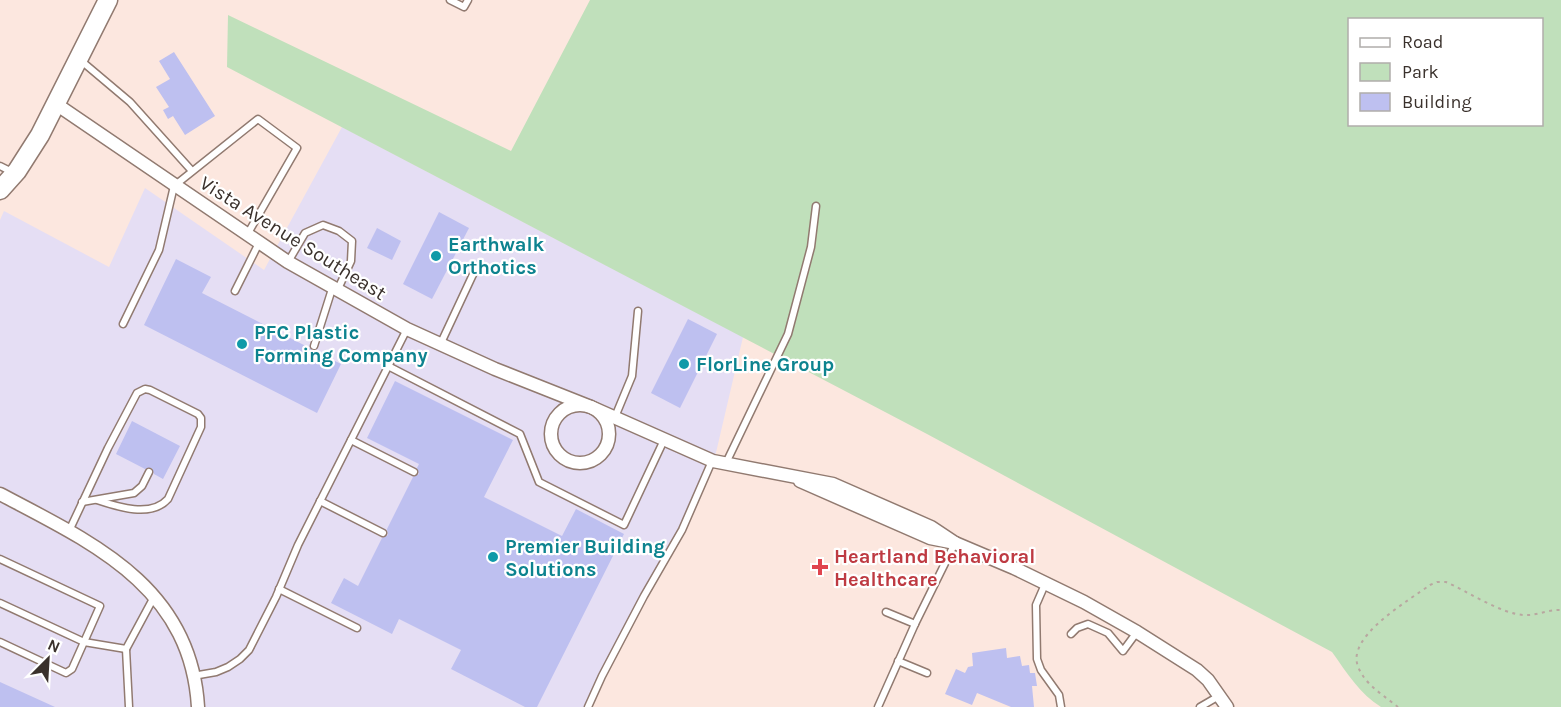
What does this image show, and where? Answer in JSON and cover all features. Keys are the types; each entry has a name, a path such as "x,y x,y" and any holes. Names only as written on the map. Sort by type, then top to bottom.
{"main road":[{"path":"0,190 8,170 27,157 108,0"}],"street":[{"name":"Vista Avenue Southeast","path":"56,104 246,235 334,290 407,330 615,417 712,461 788,475 930,538 955,543 1046,582 1137,632 1197,670 1208,680 1223,702"},
{"name":"Vista Avenue Southeast","path":"582,404 591,407 600,412 606,420 609,439 606,448 600,456 591,461 572,462 556,451 550,433 552,424 557,416 572,405 582,404"},
{"path":"0,494 69,531 120,563 155,595 180,636 194,676 198,707"}],"lane":[{"path":"450,0 464,7 468,0"},
{"path":"79,58 130,102 192,171"},
{"path":"123,324 159,250 174,186 258,119 297,148 246,235"},
{"path":"726,463 788,334 811,247 816,206"},
{"path":"288,262 305,233 323,225 339,231 352,241 351,261 334,290 314,346"},
{"path":"235,291 259,243"},
{"path":"440,345 476,268"},
{"path":"615,417 632,376 638,311"},
{"path":"194,676 234,664 245,655 255,639 298,545 407,330"},
{"path":"388,366 520,434 539,482 624,525 664,440"},
{"path":"69,531 137,393 146,389 150,390 198,414 201,418 201,427 168,499 162,505 148,509 116,506 97,500"},
{"path":"351,440 414,472"},
{"path":"588,707 644,596 682,530 712,461"},
{"path":"82,502 134,494 142,486 149,472"},
{"path":"320,501 383,533"},
{"path":"878,707 955,543"},
{"path":"0,559 100,606 72,669 66,673 0,642"},
{"path":"1046,582 1036,605 1037,659 1041,670 1059,695 1061,707"},
{"path":"279,590 357,628"},
{"path":"129,707 126,649 155,595"},
{"path":"0,603 84,642 126,649"},
{"path":"886,612 915,624"},
{"path":"1071,634 1077,627 1088,624 1108,633 1124,651 1137,632"},
{"path":"898,661 927,673"},
{"path":"1200,707 1223,702"}],"path":[{"path":"1398,707 1362,675 1356,660 1358,651 1363,641 1376,627 1430,585 1446,582 1517,614 1530,615 1548,610 1561,610"}],"shaded area":[{"path":"342,127 743,337 711,474 586,707 0,707 0,220 4,211 109,267 145,188 264,270"}],"green space":[{"path":"590,0 1561,0 1561,707 1381,707 1360,689 1332,652 927,434 227,67 228,15 511,151"}],"building":[{"path":"174,52 215,116 185,135 173,116 168,119 163,110 169,107 156,87 170,79 159,61"},
{"name":"Earthwalk Orthotics","path":"439,212 469,228 432,299 403,284"},
{"path":"377,228 401,241 392,260 367,248"},
{"name":"PFC Plastic Forming Company","path":"176,259 211,277 202,293 341,364 317,413 144,325"},
{"name":"FlorLine Group","path":"688,319 717,334 680,408 651,393"},
{"name":"Premier Building Solutions","path":"395,381 513,440 484,497 562,536 576,509 624,534 537,707 525,707 451,669 461,650 399,619 392,634 331,603 344,578 358,586 382,538 388,535 387,529 413,477 419,474 417,468 419,464 367,438"},
{"path":"132,421 180,446 163,479 154,474 152,468 145,469 116,454"},
{"path":"1006,648 1007,658 1020,656 1022,666 1029,665 1030,673 1035,673 1037,686 1032,686 1034,707 1011,707 977,693 972,705 945,694 956,669 965,673 968,667 973,666 972,653"},
{"path":"0,682 55,707 0,707"}],"place":[{"name":"Earthwalk Orthotics","path":"436,256"},
{"name":"PFC Plastic Forming Company","path":"242,344"},
{"name":"FlorLine Group","path":"684,364"},
{"name":"Premier Building Solutions","path":"493,557"},
{"name":"Heartland Behavioral Healthcare","path":"820,567"}]}
